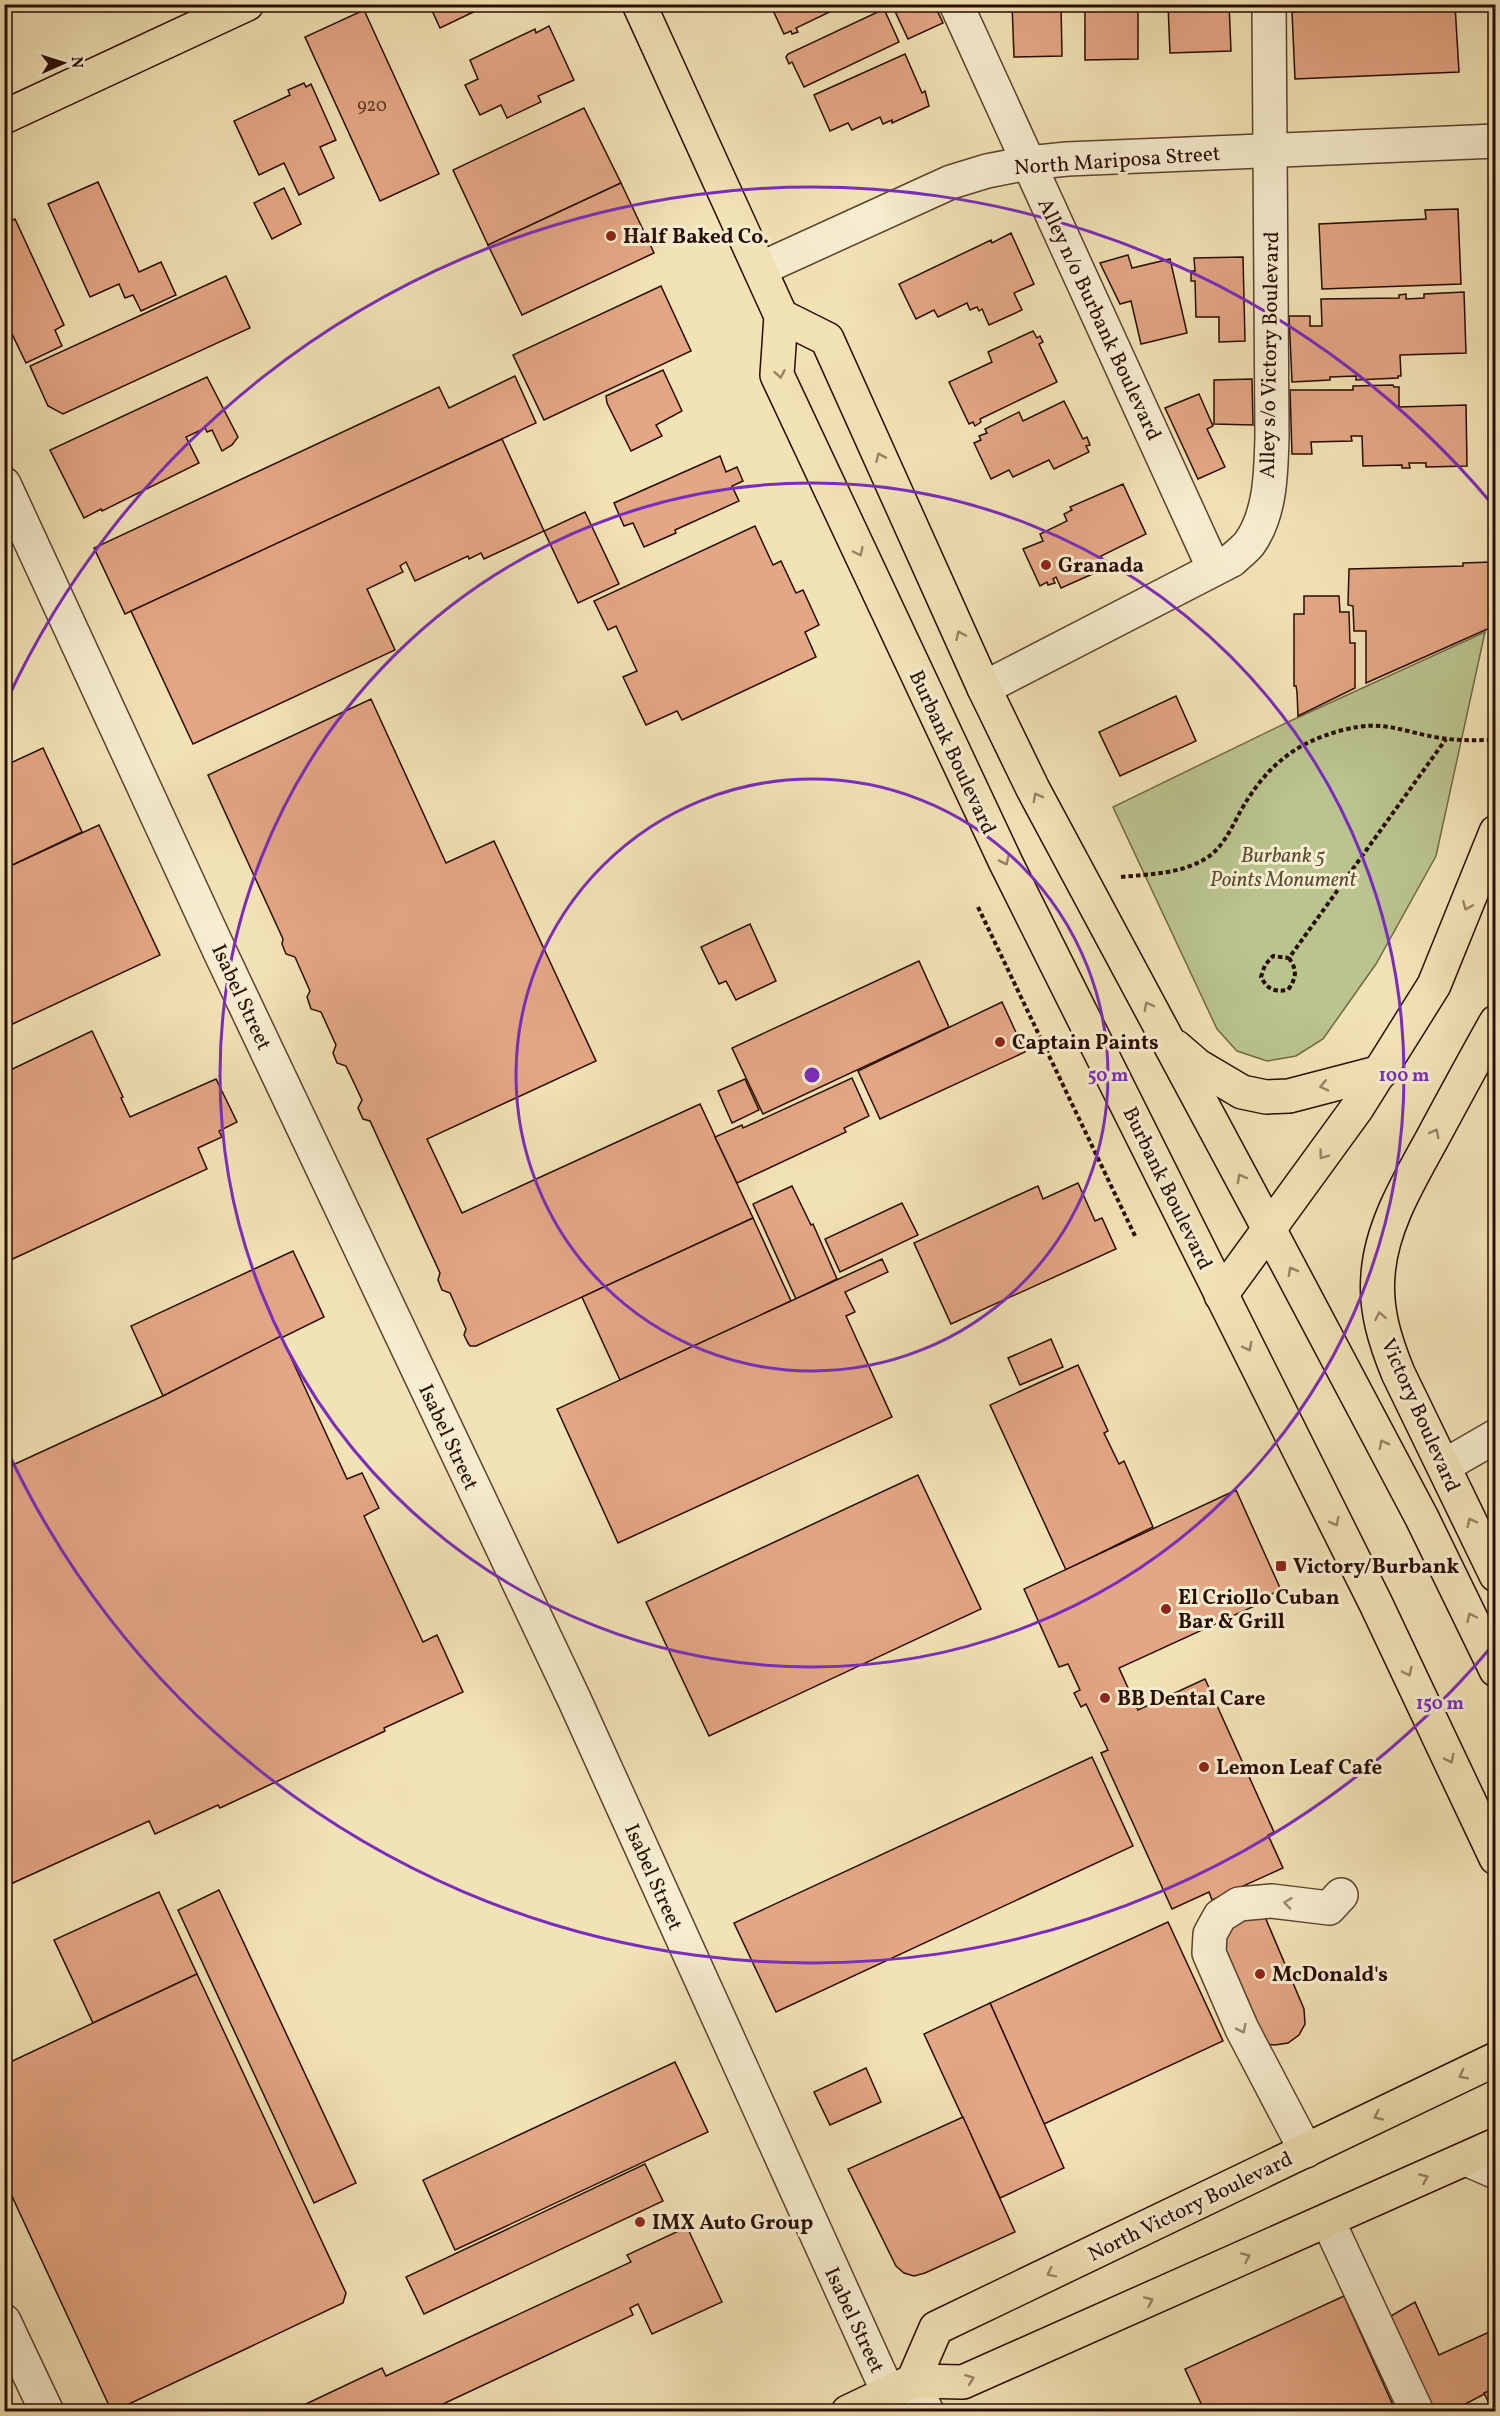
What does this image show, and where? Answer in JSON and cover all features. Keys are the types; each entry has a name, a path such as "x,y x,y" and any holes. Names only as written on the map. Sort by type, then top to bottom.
{"main road":[{"path":"4,117 247,4"},
{"path":"639,4 782,316 827,339 984,688 1033,789 1422,1518 1496,1670"},
{"name":"Burbank Boulevard","path":"782,316 777,375 1001,853 1376,1604 1496,1858"},
{"path":"1221,1295 1381,1072 1434,985 1496,832"},
{"name":"Victory Boulevard","path":"1496,1023 1396,1208 1384,1243 1378,1274 1378,1308 1385,1341 1398,1373 1496,1575"},
{"path":"1165,1038 1198,1066 1242,1092 1266,1097 1289,1096 1381,1072"},
{"name":"North Victory Boulevard","path":"901,2386 936,2328 1496,2059"},
{"path":"853,2410 901,2386 963,2382 1496,2145"}],"street":[{"name":"Alley n/o Burbank Boulevard","path":"956,4 1214,569"},
{"name":"Alley s/o Victory Boulevard","path":"984,688 1232,560 1249,544 1261,521 1268,494 1272,436 1269,4"},
{"name":"North Mariposa Street","path":"760,270 951,182 987,171 1028,163 1067,159 1496,141"},
{"name":"Isabel Street","path":"4,484 220,952 901,2386 927,2412"},
{"path":"1444,1466 1496,1436"},
{"path":"1306,2151 1242,2029 1209,1953 1210,1934 1221,1916 1239,1904 1272,1901 1329,1908 1341,1895"},
{"path":"1466,2159 1496,2172"},
{"path":"1328,2221 1417,2412"},
{"path":"4,2321 47,2412"}],"path":[{"path":"1081,881 1172,872 1206,858 1219,847 1255,786 1279,760 1310,741 1343,730 1377,725 1394,726 1446,739 1496,740"},
{"path":"1289,958 1446,739"},
{"path":"978,908 1136,1238"},
{"path":"1274,956 1289,958 1296,968 1296,979 1288,990 1277,992 1267,988 1261,977 1265,965 1274,956"}],"green space":[{"name":"Burbank 5 Points Monument","path":"1485,632 1436,856 1376,964 1323,1039 1296,1056 1267,1061 1237,1051 1217,1029 1113,807 1288,722"}],"building":[{"path":"429,4 490,4 440,28"},
{"path":"770,4 846,4 796,28 798,32 792,34 791,31 784,34"},
{"path":"899,4 934,4 943,23 908,39 893,7"},
{"path":"1012,4 1061,4 1062,56 1014,57"},
{"path":"1085,4 1138,4 1138,59 1085,60"},
{"path":"1168,4 1229,4 1231,51 1170,53"},
{"path":"1455,5 1459,72 1295,79 1292,12"},
{"path":"884,9 899,42 804,87 792,62 789,64 786,57 788,54"},
{"path":"364,10 439,174 380,201 305,37"},
{"path":"549,26 574,80 538,96 541,102 507,118 501,105 480,115 465,85 478,79 470,60 535,29 536,33"},
{"path":"905,54 922,93 925,91 929,106 892,123 892,120 883,124 880,117 852,130 848,123 830,131 814,95"},
{"path":"304,83 306,87 311,84 336,140 320,147 334,178 299,195 284,163 259,175 234,121 290,95 288,90"},
{"path":"584,108 621,183 488,245 453,170"},
{"path":"98,182 139,272 161,262 176,295 141,311 133,295 125,298 119,284 90,297 48,204"},
{"path":"621,183 654,253 522,315 488,245"},
{"path":"284,188 301,224 272,239 254,203"},
{"path":"1458,209 1461,284 1322,289 1319,224 1426,219 1425,210"},
{"path":"15,219 64,325 55,330 62,346 26,363 12,334 8,335 4,327 4,224"},
{"path":"1011,233 1034,284 1014,293 1022,310 989,325 982,309 979,311 977,307 970,310 967,303 938,317 934,310 916,319 899,284 991,240 992,243"},
{"path":"1128,255 1132,268 1170,259 1187,333 1141,344 1131,301 1120,304 1100,263"},
{"path":"1243,257 1245,341 1219,342 1219,317 1196,317 1195,281 1191,281 1191,271 1195,271 1194,258"},
{"path":"226,276 250,328 63,414 48,406 30,366"},
{"path":"661,286 691,351 544,420 513,355"},
{"path":"1464,292 1466,353 1400,355 1401,376 1398,378 1356,380 1356,376 1292,382 1289,316 1310,316 1310,326 1322,326 1321,299 1399,298 1399,295 1406,294 1406,299 1424,298 1424,294"},
{"path":"1033,331 1037,338 1040,336 1043,342 1039,344 1057,382 980,419 981,422 975,426 973,422 969,424 949,382 992,362 988,352"},
{"path":"663,370 682,411 656,425 662,436 631,451 607,403 606,396"},
{"path":"515,376 536,423 125,614 94,548 439,387 449,408"},
{"path":"207,377 238,437 232,445 222,451 212,430 207,432 205,428 186,437 199,463 84,518 50,450"},
{"path":"1252,379 1253,425 1214,424 1214,380"},
{"path":"1393,385 1399,387 1399,407 1466,405 1467,466 1426,467 1426,463 1409,463 1410,468 1402,468 1402,465 1363,466 1362,436 1351,436 1352,441 1311,442 1312,454 1292,454 1290,390 1353,390 1353,386"},
{"path":"1199,394 1213,426 1207,429 1225,467 1198,479 1165,408"},
{"path":"1064,401 1083,439 1087,437 1090,445 1086,446 1089,452 1054,469 1049,460 1013,477 1009,470 991,479 974,443 981,440 979,436 987,433 985,429 1019,412 1023,421"},
{"path":"502,439 544,531 484,559 481,553 469,559 468,556 415,581 406,562 400,566 403,572 367,589 395,650 193,744 131,611"},
{"path":"720,456 726,472 737,467 743,481 732,486 739,501 644,547 633,523 624,526 614,503"},
{"path":"1123,484 1146,534 1101,556 1106,568 1061,588 1056,577 1053,579 1055,583 1048,585 1047,582 1040,586 1023,549 1043,541 1040,534 1067,521 1064,514 1072,510 1070,507"},
{"path":"585,512 619,584 578,603 544,531"},
{"path":"755,526 773,565 781,561 796,593 803,590 819,625 805,632 816,657 682,720 677,711 646,725 623,677 637,671 616,626 608,630 594,601"},
{"path":"1492,562 1496,595 1491,595 1492,627 1366,683 1366,631 1354,631 1353,606 1348,605 1349,569 1463,566 1463,563"},
{"path":"1304,596 1339,596 1340,612 1349,612 1350,643 1355,643 1355,688 1298,716 1297,692 1294,686 1294,614 1304,614"},
{"path":"1176,696 1196,741 1120,776 1099,732"},
{"path":"371,699 446,863 494,841 596,1061 427,1139 462,1213 700,1104 753,1218 476,1346 470,1346 464,1335 466,1329 450,1293 442,1290 438,1280 440,1273 370,1121 363,1119 358,1108 362,1100 346,1066 337,1063 333,1053 336,1045 321,1012 311,1009 307,997 310,991 295,957 286,954 282,944 283,939 208,775"},
{"path":"43,748 82,832 4,869 4,766"},
{"path":"99,825 160,955 4,1028 4,869"},
{"path":"750,924 776,981 736,1000 726,981 719,984 701,947"},
{"path":"919,961 949,1027 763,1114 732,1048"},
{"path":"1002,1002 1025,1052 880,1119 858,1071"},
{"path":"92,1031 130,1117 216,1079 237,1122 219,1131 222,1137 198,1148 207,1169 4,1263 4,1073"},
{"path":"852,1078 869,1116 844,1128 846,1132 737,1183 715,1137 742,1125 743,1128"},
{"path":"745,1079 759,1110 732,1123 718,1091"},
{"path":"1078,1183 1095,1221 1102,1218 1116,1249 951,1324 914,1243 1038,1186 1043,1199"},
{"path":"792,1186 811,1225 813,1224 837,1279 796,1299 753,1204"},
{"path":"902,1203 918,1235 840,1272 825,1239"},
{"path":"753,1218 791,1301 620,1380 582,1297"},
{"path":"293,1251 324,1317 163,1396 131,1326"},
{"path":"882,1259 888,1272 845,1292 855,1312 846,1316 892,1417 618,1543 557,1409"},
{"path":"281,1336 347,1479 362,1473 379,1508 364,1516 423,1642 437,1635 463,1692 220,1808 218,1805 155,1834 149,1821 4,1887 4,1469 163,1396"},
{"path":"1051,1339 1063,1367 1020,1385 1008,1358"},
{"path":"1078,1365 1108,1431 1104,1433 1119,1464 1124,1461 1153,1527 1066,1570 990,1405"},
{"path":"918,1475 981,1609 709,1736 646,1602"},
{"name":"BB Dental Care","path":"1236,1490 1281,1590 1257,1600 1259,1604 1119,1668 1138,1710 1205,1679 1274,1832 1268,1835 1283,1868 1212,1900 1209,1892 1172,1909 1101,1753 1108,1750 1086,1704 1081,1707 1074,1693 1080,1690 1068,1664 1059,1667 1024,1589"},
{"path":"1092,1757 1133,1846 776,2012 734,1923"},
{"path":"219,1890 356,2183 314,2203 178,1910"},
{"path":"159,1892 197,1974 93,2023 54,1940"},
{"name":"McDonald's","path":"1245,1913 1265,1917 1304,2009 1305,2024 1299,2035 1288,2043 1264,2044 1218,1940"},
{"path":"1168,1922 1223,2041 1044,2124 990,2003"},
{"path":"197,1974 346,2293 343,2303 112,2412 4,2179 4,2065"},
{"path":"990,2003 1064,2168 1000,2198 924,2034"},
{"path":"675,2062 708,2132 455,2250 423,2180"},
{"path":"866,2068 881,2102 830,2125 814,2092"},
{"path":"963,2117 1015,2232 925,2273 914,2276 904,2273 896,2266 848,2169"},
{"path":"645,2164 663,2201 424,2314 406,2277"},
{"path":"687,2227 722,2302 652,2334 638,2304 630,2308 633,2315 426,2412 289,2412 382,2368 386,2376 631,2262 627,2255"},
{"path":"1344,2296 1396,2412 1205,2412 1185,2369"},
{"path":"1415,2302 1439,2355 1496,2329 1496,2388 1450,2412 1435,2412 1389,2317"},
{"path":"1496,2388 1496,2412 1493,2412 1484,2393"}],"place":[{"name":"Half Baked Co.","path":"611,236"},
{"name":"Granada","path":"1046,565"},
{"name":"Captain Paints","path":"1000,1042"},
{"name":"Victory/Burbank","path":"1281,1566"},
{"name":"El Criollo Cuban Bar & Grill","path":"1166,1609"},
{"name":"BB Dental Care","path":"1105,1698"},
{"name":"Lemon Leaf Cafe","path":"1204,1767"},
{"name":"McDonald's","path":"1260,1974"},
{"name":"IMX Auto Group","path":"640,2222"}]}
